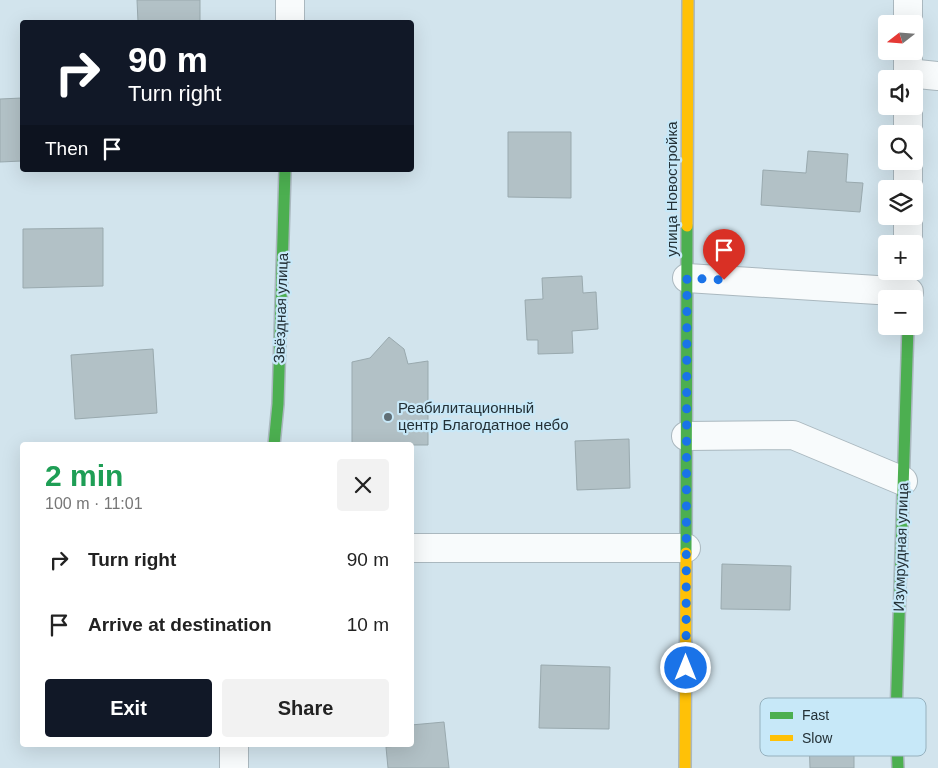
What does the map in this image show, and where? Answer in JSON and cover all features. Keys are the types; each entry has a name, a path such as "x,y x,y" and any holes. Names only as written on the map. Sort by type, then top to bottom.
{"street":[{"path":"290,0 290,20"},
{"name":"улица Новостройка","path":"685,768 688,0"},
{"path":"908,0 908,15"},
{"path":"908,68 938,76"},
{"name":"Звёздная улица","path":"274,442 278,404 285,172"},
{"path":"687,278 908,287"},
{"name":"Изумрудная улица","path":"897,698 908,335"},
{"path":"686,436 793,435 903,481"},
{"path":"414,548 686,548"},
{"path":"234,747 234,768"}],"building":[{"path":"137,0 200,0 200,20 138,20"},
{"path":"20,98 20,161 0,162 0,99"},
{"path":"508,132 571,132 571,198 508,197"},
{"path":"808,151 848,154 846,182 863,183 860,212 761,205 763,170 806,173"},
{"path":"103,228 103,286 23,288 23,229"},
{"path":"582,276 583,293 596,292 598,329 572,331 573,353 538,354 538,340 527,340 525,300 543,299 542,278"},
{"path":"389,337 404,349 408,364 428,361 428,445 414,445 414,442 352,442 352,362 370,358"},
{"path":"153,349 157,413 75,419 71,355"},
{"path":"629,439 630,488 577,490 575,441"},
{"path":"722,564 791,566 790,610 721,609"},
{"path":"541,665 610,667 609,729 539,728"},
{"path":"444,722 449,768 388,768 386,747 414,747 414,725"},
{"path":"810,756 854,756 854,768 810,768"}],"traffic: fast":[{"path":"274,442 278,404 285,172"},
{"path":"686,553 687,226"},
{"path":"897,698 908,335"},
{"path":"898,756 898,768"}],"traffic: slow":[{"path":"687,226 688,0"},
{"path":"685,768 686,553"}],"place":[{"name":"Реабилитационный центр Благодатное небо","path":"388,417"}],"route":[{"path":"686,668 687,278 724,280"}]}
